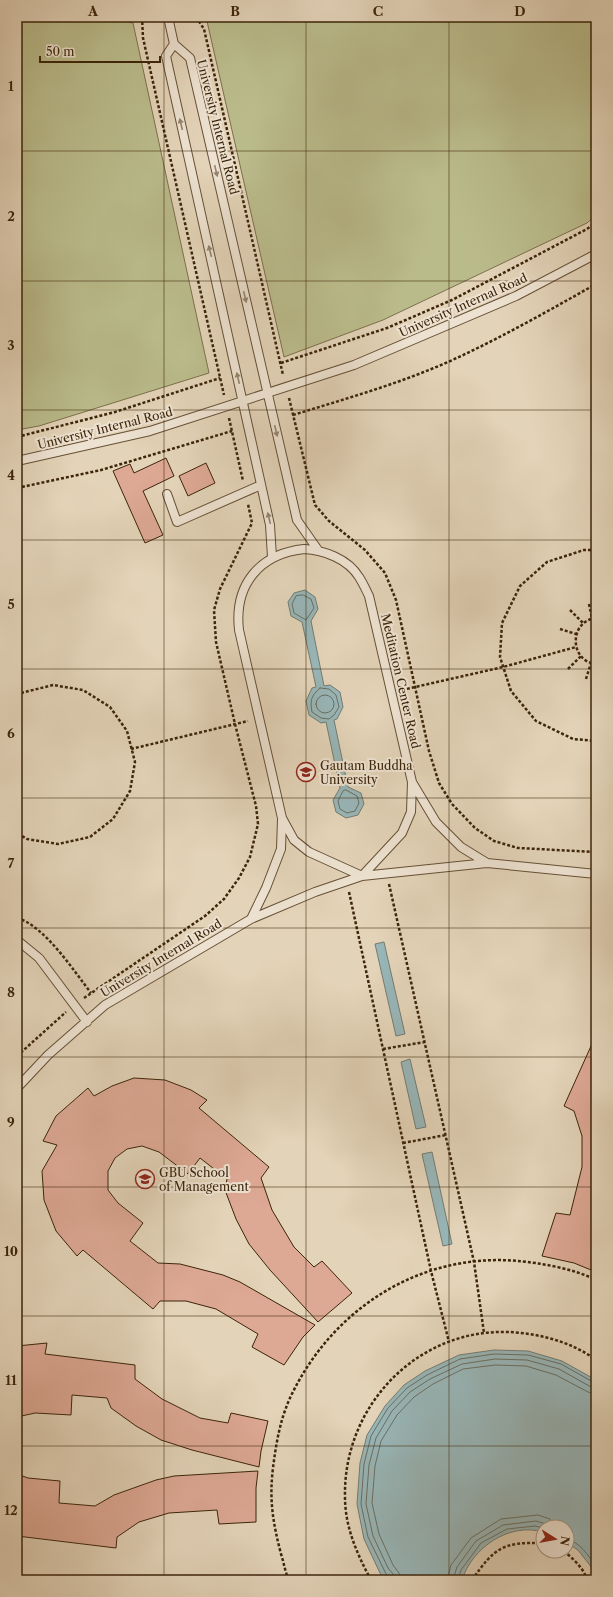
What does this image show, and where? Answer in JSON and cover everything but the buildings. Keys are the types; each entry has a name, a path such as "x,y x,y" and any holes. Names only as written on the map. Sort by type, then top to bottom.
{"lane":[{"path":"168,17 174,44 166,56 270,525 272,557"},
{"name":"University Internal Road","path":"174,44 190,58 297,520 318,550"},
{"name":"University Internal Road","path":"17,461 150,431 354,365 516,296 596,254"},
{"path":"167,494 177,522 261,485"},
{"name":"University Internal Road","path":"251,919 266,888 281,850 282,818 237,617 241,593 248,579 256,570 272,557 291,550"},
{"name":"Meditation Center Road","path":"291,550 318,550 342,560 358,575 362,582 369,596 412,782 411,812 402,833 362,876"},
{"name":"University Internal Road","path":"412,782 436,822 461,847 487,863"},
{"name":"University Internal Road","path":"282,818 294,840 309,852 362,876"},
{"name":"University Internal Road","path":"17,1088 48,1055 87,1022 105,1004 251,919 315,892 362,876 487,863 596,874"},
{"path":"17,940 39,958 87,1022"}],"path":[{"path":"137,17 142,17 143,38 227,407"},
{"path":"196,17 204,29 286,387 315,505 329,521 365,550 386,573 396,600 429,751 439,783 452,804 475,828 494,841 518,848 596,852"},
{"path":"281,363 387,328 452,300 587,229 596,222"},
{"path":"293,415 371,392 447,362 530,321 596,284"},
{"path":"17,437 115,412 220,378"},
{"path":"17,488 101,470 232,431 244,486"},
{"path":"17,1056 74,1004 205,916 224,899 239,878 250,857 258,824 256,806 216,642 214,610 220,590 252,523 248,501"},
{"path":"596,550 584,550 547,562 520,586 502,623 500,657 511,690 536,721 573,739 596,740"},
{"path":"589,604 594,618 583,623 576,634 576,647 581,656 591,663 596,664"},
{"path":"570,610 583,623"},
{"path":"560,629 576,634"},
{"path":"391,692 504,667 576,647"},
{"path":"568,669 581,656"},
{"path":"586,679 591,663"},
{"path":"17,696 21,693 53,685 83,690 110,706 127,731 135,762 130,791 113,819 90,837 58,844 27,839 17,833"},
{"path":"131,748 259,718"},
{"path":"387,874 474,1262 484,1333"},
{"path":"346,882 431,1271 449,1342"},
{"path":"17,918 38,929 91,993"},
{"path":"383,1049 425,1042"},
{"path":"403,1143 446,1135"},
{"path":"289,1580 273,1524 271,1488 277,1435 290,1399 312,1358 338,1328 369,1301 416,1276 453,1264 498,1259 543,1263 596,1280"},
{"path":"371,1580 358,1555 349,1528 345,1498 346,1474 354,1438 369,1407 387,1383 411,1362 434,1348 468,1335 494,1331 527,1332 551,1338 589,1355 596,1360"},
{"path":"472,1580 486,1559 501,1547 521,1542 535,1543"},
{"path":"573,1559 586,1576 586,1580"}],"green space":[{"path":"17,17 105,17 133,23 209,373 39,426 17,430"},
{"path":"206,17 596,17 596,215 587,223 383,320 284,357"}],"water":[{"path":"305,590 315,597 318,609 311,621 324,686 330,685 340,692 343,707 337,719 334,720 348,787 361,793 364,804 358,815 346,818 336,812 333,800 340,788 326,722 321,723 309,715 306,701 312,688 316,687 302,622 291,616 288,602 294,593"},
{"path":"384,942 405,1034 396,1036 375,944"},
{"path":"410,1059 426,1127 416,1129 401,1062"},
{"path":"432,1152 452,1244 443,1246 422,1154"},
{"path":"494,1350 528,1351 562,1361 596,1380 596,1573 575,1548 575,1519 535,1519 535,1531 517,1531 505,1534 483,1548 467,1568 462,1580 386,1580 380,1573 364,1539 357,1504 360,1463 367,1435 385,1406 404,1385 425,1371 459,1355"}],"place":[{"name":"Gautam Buddha University","path":"306,772"},
{"name":"GBU School of Management","path":"145,1179"}]}
